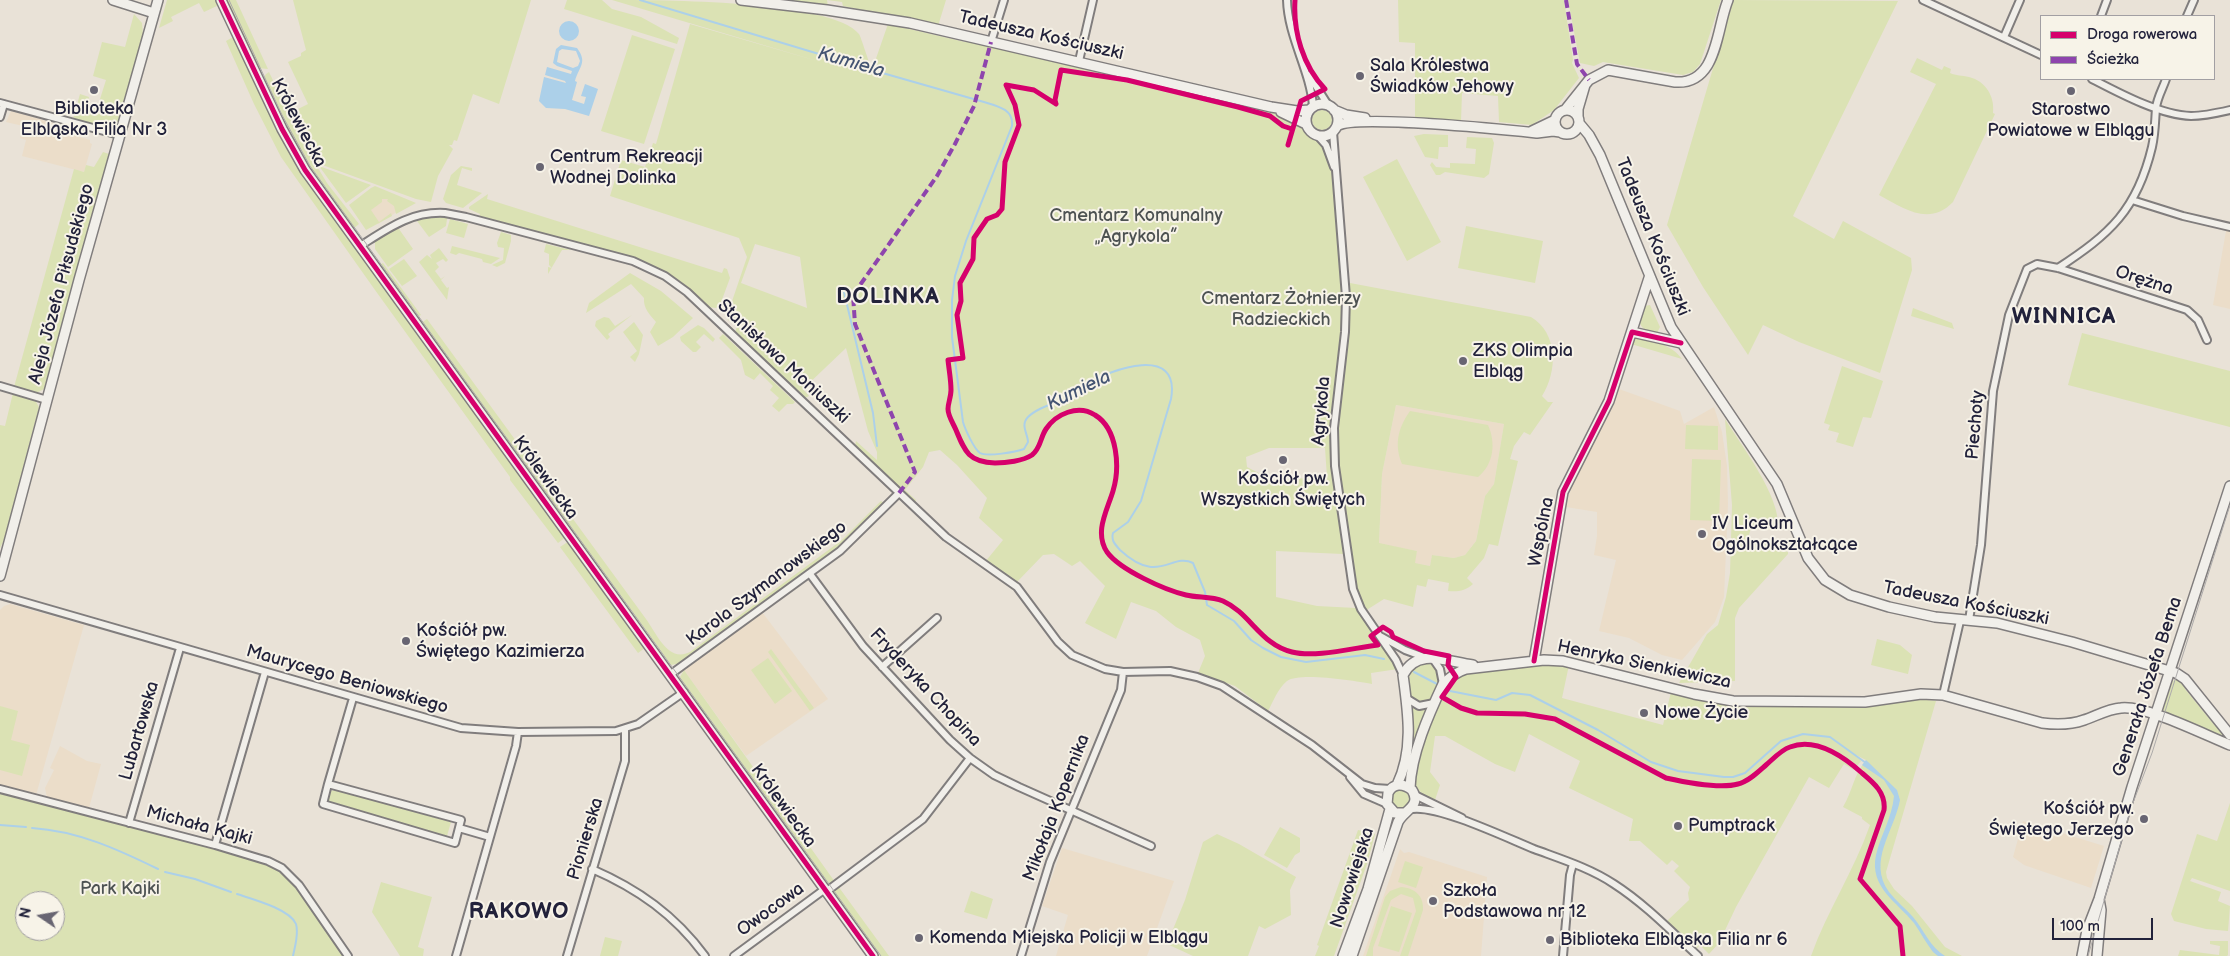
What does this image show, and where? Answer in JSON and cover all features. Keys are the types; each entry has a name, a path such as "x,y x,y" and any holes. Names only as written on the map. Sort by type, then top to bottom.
{"street":[{"path":"112,0 154,13"},
{"name":"Aleja Józefa Piłsudskiego","path":"0,576 2,562 119,135 158,0"},
{"name":"Królewiecka","path":"221,0 292,148 360,246 873,956"},
{"name":"Tadeusza Kościuszki","path":"741,0 875,17 1079,61 1272,107 1297,111 1311,108"},
{"path":"992,42 1004,0"},
{"path":"1079,61 1092,0"},
{"path":"1286,0 1293,34 1305,70 1311,108 1306,124 1311,132 1318,136 1326,135 1346,122 1375,120"},
{"path":"1530,132 1555,120 1589,80 1608,70 1675,82 1693,80 1702,74 1710,61 1728,0"},
{"path":"1923,0 2040,55"},
{"path":"2004,37 2020,0"},
{"path":"2101,15 2107,0"},
{"path":"2187,15 2194,0"},
{"path":"1305,70 1338,119 1335,129"},
{"path":"2094,80 2156,108 2178,115 2193,116 2230,110"},
{"path":"2058,268 2103,237 2132,200 2148,162 2156,120 2156,108 2166,80"},
{"path":"1572,134 1577,129 1579,120 1578,109 1585,85"},
{"path":"0,117 2,103 119,135"},
{"path":"1311,108 1321,104 1346,115 1375,120 1530,132 1560,132 1572,134 1593,142"},
{"name":"Tadeusza Kościuszki","path":"1272,107 1306,124"},
{"path":"1565,110 1574,112 1579,120"},
{"path":"1555,120 1556,127 1560,132"},
{"name":"Tadeusza Kościuszki","path":"1579,120 1593,142 1615,189 1649,278 1671,327 1781,490 1805,552 1816,570 1825,580 1850,595 1884,606 1997,624 2072,642 2170,671 2185,679 2230,735"},
{"name":"Agrykola","path":"1335,129 1346,298 1344,338 1334,428 1334,461 1353,589 1360,609 1396,660 1403,675"},
{"name":"Agrykola","path":"1318,136 1323,140 1330,153 1337,181"},
{"path":"2132,200 2183,216 2230,227"},
{"name":"Stanisława Moniuszki","path":"360,246 404,220 424,214 444,213 608,253 648,267 665,276 687,292 899,493 965,552 1017,587 1063,648 1072,655 1098,667 1123,672 1170,671 1197,677 1222,686 1347,772"},
{"name":"Piechoty","path":"1943,696 1964,620 1981,545 1992,402 2004,337 2027,269 2037,264 2058,268"},
{"name":"Orężna","path":"2058,268 2187,310 2198,320 2207,340"},
{"name":"Wspólna","path":"1534,661 1563,492 1609,401 1649,278"},
{"name":"Tadeusza Kościuszki","path":"1632,332 1681,343"},
{"path":"0,386 47,400"},
{"name":"Generała Józefa Bema","path":"2082,956 2087,930 2099,899 2132,787 2229,500 2230,486"},
{"name":"Karola Szymanowskiego","path":"671,674 810,574 851,542 899,493"},
{"name":"Fryderyka Chopina","path":"810,574 863,646 950,740 970,758 994,775 1150,846"},
{"name":"Maurycego Beniowskiego","path":"0,595 453,727 518,732 602,732 625,729 645,720 684,692"},
{"path":"882,667 937,618"},
{"name":"Agrykola","path":"1379,635 1400,647 1428,658"},
{"name":"Lubartowska","path":"130,823 180,648"},
{"path":"1388,807 1386,798 1402,774 1408,747 1409,724 1403,675 1411,663 1428,658 1440,669 1443,684 1420,741 1412,792 1415,802 1408,811"},
{"name":"Henryka Sienkiewicza","path":"1428,658 1488,666"},
{"name":"Henryka Sienkiewicza","path":"1443,684 1459,671 1488,666 1552,660 1576,664 1694,694 1733,701 1865,702 1921,694 1943,696 2042,723 2057,725 2082,721 2123,707 2156,716 2230,745"},
{"path":"215,845 265,672"},
{"name":"Mikołaja Kopernika","path":"1020,956 1047,871 1122,686 1123,672"},
{"path":"328,784 461,820 454,843 323,804 328,784 353,698"},
{"path":"1406,698 1419,706 1434,703"},
{"name":"Pionierska","path":"567,956 625,761 625,729"},
{"path":"456,956 516,746 518,732"},
{"name":"Owocowa","path":"734,956 923,819 970,758"},
{"path":"1347,772 1367,786 1393,787 1404,785 1412,792 1474,824"},
{"path":"1347,772 1364,794 1395,812 1424,808 1436,811 1474,824 1607,879 1640,902 1698,956"},
{"name":"Michała Kajki","path":"0,789 215,845 263,859 282,868 299,885 348,956"},
{"name":"Nowowiejska","path":"1344,956 1368,890 1388,807"},
{"name":"Nowowiejska","path":"1352,956 1398,822 1408,811"},
{"path":"459,828 490,837"},
{"path":"1563,956 1570,875 1573,864"},
{"path":"592,869 630,887 660,908 683,929 705,956"},
{"name":"Generała Józefa Bema","path":"2097,956 2102,910 2099,899"},
{"path":"2087,930 2100,930"}],"shaded area":[{"path":"11,111 75,129 73,135 90,140 92,144 84,172 22,156 26,140 20,138 23,126 6,122"},
{"path":"384,195 400,210 378,224 365,208"},
{"path":"2226,231 2230,231 2230,309 2213,305"},
{"path":"1619,389 1680,411 1684,424 1714,407 1722,432 1727,466 1728,504 1724,597 1715,622 1682,660 1662,655 1629,638 1599,631 1616,560 1594,555 1597,536 1597,512 1566,507 1573,482 1612,408"},
{"path":"1396,405 1504,424 1494,484 1485,496 1476,541 1465,555 1454,558 1432,555 1430,566 1414,563 1417,551 1379,544 1382,474"},
{"path":"10,604 84,625 36,795 0,786 0,610"},
{"path":"762,612 828,699 746,756 684,670"},
{"path":"60,746 87,761 101,764 89,808 47,798 45,788 54,770 50,768"},
{"path":"2023,821 2104,846 2091,888 2024,865 2013,857"},
{"path":"1062,848 1174,881 1147,956 1056,956 1068,915 1042,906"},
{"name":"Szkoła Podstawowa nr 12","path":"1400,849 1404,853 1409,852 1487,877 1481,956 1363,956"}],"green space":[{"path":"167,0 216,0 219,5 204,12 199,3 171,17 173,21 159,28"},
{"path":"227,0 236,0 268,69 258,68"},
{"path":"293,0 531,0 499,104 473,94 457,141 454,140 452,145 449,145 453,149 438,176 431,202 416,199 317,163 290,113 308,104 288,62 301,56 301,53 306,50"},
{"path":"567,0 602,0 612,9 641,17 679,38 677,44 564,9"},
{"path":"612,0 743,4 815,14 843,23 859,34 872,70 888,24 965,42 976,42 1256,106 1302,125 1308,134 1322,143 1333,177 1341,276 1341,329 1331,416 1330,449 1343,554 1276,551 1276,597 1317,606 1356,608 1398,669 1371,673 1372,684 1315,677 1294,678 1287,681 1281,687 1268,711 1235,686 1198,673 1205,656 1200,640 1176,627 1156,611 1131,602 1116,639 1085,623 1105,586 1080,561 1072,566 1054,554 1043,555 1016,583 985,562 1003,540 979,518 987,498 957,465 940,450 929,452 923,467 905,490 916,500 915,503 855,446 856,441 877,460 877,452 868,431 846,348 803,389 809,396 805,398 735,333 737,326 728,320 727,316 747,257 739,238 610,196 621,160 645,167 653,143 656,144 690,24 824,63","holes":["755,244 800,257 807,308 741,283","1269,448 1325,448 1327,477 1272,480 1247,467 1246,457"]},
{"path":"777,0 827,0 828,6"},
{"path":"827,0 946,0 938,26 843,6 842,2"},
{"path":"1398,0 1564,0 1572,63 1579,78 1554,110 1532,125 1499,122 1498,96 1462,93 1461,121 1415,118 1415,43 1399,42"},
{"path":"1568,0 1721,0 1700,64 1693,72 1683,75 1603,62 1594,66 1580,63"},
{"path":"1733,0 1898,1 1793,216 1834,239 1843,221 1911,258 1912,270 1880,373 1799,342 1763,325 1748,355 1703,287 1667,225"},
{"path":"134,14 142,23 143,35 115,131 73,119 80,94 89,97 87,106 100,109 102,100 100,99 106,80 93,76 102,42 125,47"},
{"path":"632,35 675,49 644,144 601,131"},
{"path":"233,37 278,132 302,173 566,537 558,543 510,480 510,477 281,157 254,104 226,41"},
{"path":"1917,58 1942,70 1944,66 1951,69 1950,73 1952,74 1969,77 1980,82 1991,96 1993,113 1995,114 1953,202 1935,213 1925,214 1907,210 1879,195 1936,84 1910,72"},
{"path":"269,72 304,145 327,183 359,224 353,229 296,147 263,79"},
{"path":"1322,110 1329,113 1332,120 1329,127 1322,130 1315,127 1312,120 1315,113"},
{"path":"1424,134 1448,135 1448,147 1439,147 1438,159 1425,157 1414,136"},
{"path":"1467,137 1492,138 1494,143 1489,174 1484,178 1445,172 1436,175 1430,165 1432,162 1436,167 1450,168 1450,163 1475,164 1476,149 1466,148"},
{"path":"103,152 109,154 44,389 36,393 14,387 74,169 84,172 86,165 94,167"},
{"path":"1397,159 1441,242 1407,261 1363,177"},
{"path":"319,166 371,185 346,203"},
{"path":"461,166 472,168 472,171 462,168 457,185 482,193 463,208 446,203 443,199 451,175"},
{"path":"375,186 416,203 396,214 394,206 387,201 388,199 382,199 382,202 371,210 379,222 391,213 392,216 366,230 349,205"},
{"path":"488,194 487,199 722,273 724,268 727,269 730,278 720,305 716,308 708,307 676,280 638,260 479,218 480,214 469,209 469,207"},
{"path":"451,217 447,219 446,226 429,237 417,221 420,218"},
{"path":"450,219 468,224 464,238 446,233"},
{"path":"1466,226 1543,241 1535,283 1458,268"},
{"path":"394,228 399,229 413,249 388,267 375,249 375,240"},
{"path":"501,232 511,235 511,241 505,263 497,267 492,265 503,260 504,248 498,247 497,243"},
{"path":"546,244 571,250 562,250 552,268 549,265 549,254 544,252"},
{"path":"452,246 500,258 491,264 483,262 482,259 459,253 456,255 450,253"},
{"path":"439,248 448,260 446,262 443,259 436,263 439,267 435,271 441,279 445,276 441,280 447,288 449,287 447,300 419,262 427,255 432,259 430,255"},
{"path":"404,259 417,276 402,286 389,269"},
{"path":"383,263 421,315 417,317 379,265"},
{"path":"630,273 661,291 693,318 673,337 658,346 650,332 656,322 646,308 644,298 631,284 586,313 589,303"},
{"path":"1350,283 1531,317 1540,324 1551,342 1553,364 1551,375 1542,396 1548,402 1553,402 1530,435 1524,432 1514,446 1510,459 1518,461 1498,546 1489,544 1484,558 1467,578 1473,584 1464,590 1448,591 1449,583 1428,579 1426,587 1417,585 1413,607 1384,599 1365,611 1355,584 1338,467 1338,427 1348,344","holes":["1396,405 1504,424 1494,484 1485,496 1476,541 1465,555 1454,558 1432,555 1430,566 1415,563 1417,551 1379,543 1382,474"]},
{"path":"1650,305 1660,327 1657,333 1642,327 1640,324 1645,306"},
{"path":"1913,308 1952,323 1954,329 1911,316"},
{"path":"632,315 608,334 610,337 607,340 595,326 596,321 604,317 609,318 615,326"},
{"path":"427,319 659,639 675,654 690,652 842,540 881,501 884,503 844,544 681,663 671,665 421,323"},
{"path":"634,322 643,335 639,354 635,362 630,357 637,351 623,332"},
{"path":"698,325 715,339 713,342 704,334 696,342 701,347 696,352 693,352 681,341 680,337"},
{"path":"2082,333 2230,371 2230,427 2068,385"},
{"path":"723,334 795,402 787,404 779,412 772,406 779,398 770,390 773,386 760,373 754,380 745,375 741,360 719,338"},
{"path":"1638,337 1668,347 1682,359 1631,344"},
{"path":"1842,366 1883,381 1871,418 1863,417 1853,447 1836,442 1839,433 1828,430 1830,425 1824,423"},
{"path":"13,393 35,400 39,407 4,540 0,548 0,425 5,426"},
{"path":"1410,411 1488,425 1493,446 1490,460 1483,472 1478,477 1402,464 1398,450 1399,436 1400,430"},
{"path":"1725,419 1760,474 1778,519 1777,531 1752,525 1748,538 1779,546 1778,549 1788,552 1788,554 1739,608 1735,618 1735,681 1679,683 1707,634 1718,625 1726,597 1730,573 1732,505"},
{"path":"1686,425 1718,426 1718,450 1685,449"},
{"path":"1692,459 1721,460 1719,521 1690,520"},
{"path":"569,541 645,648 638,653 560,547"},
{"path":"1877,639 1900,645 1912,655 1908,674 1871,665"},
{"path":"771,649 814,708 810,711 768,652"},
{"path":"768,658 792,691 775,704 751,670"},
{"path":"1418,663 1430,663 1439,671 1438,687 1434,696 1421,704 1413,700 1408,685 1409,676"},
{"path":"1545,664 1569,665 1562,698 1663,725 1671,692 1718,703 1742,705 1852,706 1883,705 1918,699 1936,701 1886,872 1887,878 1894,889 1912,906 1945,947 1962,956 1811,956 1817,939 1864,842 1870,825 1862,817 1843,807 1858,772 1866,760 1856,755 1861,761 1854,770 1844,764 1829,788 1809,777 1736,907 1719,943 1709,954 1700,945 1697,948 1667,921 1689,900 1688,893 1690,887 1674,871 1679,866 1672,860 1667,865 1640,841 1629,841 1633,819 1569,788 1580,761 1529,734 1515,772 1495,764 1445,736 1435,736 1430,772 1440,785 1435,800 1422,793 1417,788 1415,780 1419,759 1434,712 1452,680 1459,676 1482,670"},
{"path":"684,670 835,882 829,885 826,883 682,682 680,677"},
{"path":"2177,678 2185,682 2185,689 2215,726 2220,724 2230,741 2165,714 2163,709 2173,681"},
{"path":"0,706 18,711 11,740 30,745 22,776 0,770"},
{"path":"1411,707 1428,709 1408,762 1413,736"},
{"name":"Park Kajki","path":"0,789 268,861 290,875 348,956 0,956"},
{"path":"335,790 451,822 447,836 330,803 327,799 330,791"},
{"path":"1396,790 1404,790 1409,795 1407,806 1396,808 1391,803 1391,795"},
{"path":"2230,803 2230,891 2192,878 2190,881 2221,892 2218,901 2230,906 2228,931 2206,929 2174,921 2171,914 2197,834 2217,841"},
{"path":"1280,827 1300,838 1300,852 1295,855 1287,868 1264,855"},
{"path":"1358,830 1375,834 1367,864 1334,956 1315,956 1319,946 1317,945"},
{"path":"1217,834 1239,844 1296,877 1290,890 1291,915 1265,929 1259,926 1248,956 1193,956 1167,944 1185,900 1203,842"},
{"path":"1405,861 1423,867 1416,888 1398,882"},
{"path":"381,882 432,897 418,947 424,949 423,956 400,956 372,912"},
{"path":"838,886 889,956 879,956 833,893"},
{"path":"1401,887 1410,889 1418,894 1423,905 1408,956 1400,956 1416,911 1413,898 1401,894 1391,900 1373,948 1373,956 1366,956 1385,897 1390,891"},
{"path":"971,891 993,899 987,919 964,912"},
{"path":"1391,906 1412,913 1399,952 1378,946"},
{"path":"605,937 622,941 618,956 600,956"},
{"path":"2210,941 2228,941 2228,955 2178,956 2180,950 2219,955 2220,946 2210,944"}],"water":[{"path":"569,21 576,24 579,31 576,38 569,41 562,38 559,31 562,24"},
{"path":"561,45 577,48 582,57 582,64 575,81 577,82 572,100 584,104 586,97 581,96 585,84 598,89 589,116 565,109 546,108 539,101 544,77 566,83 565,81 545,75 547,67 571,74 572,71 553,63 556,49","holes":["562,49 576,51 580,61 578,66 573,68 557,62 559,51"]},
{"path":"1866,760 1897,790 1900,800 1881,858 1883,880 1889,892 1913,917 1935,948 1945,956 1938,956 1933,952 1914,923 1880,885 1875,866 1876,855 1891,812 1894,796 1884,780 1862,765"}],"waterway":[{"name":"Kumiela","path":"640,0 1004,109 1012,120 1012,126 966,241 955,276 952,300 952,337 963,422 975,447 980,453 984,454 1008,453 1024,449 1028,442 1025,423 1028,417 1037,410 1055,403 1067,402 1087,384 1112,372 1142,365 1155,366 1165,371 1171,382 1171,399 1141,501 1128,522 1113,533 1115,544 1133,560 1145,566 1163,566 1178,561 1193,563 1205,592 1207,605 1234,621 1251,640 1281,657 1306,662 1365,655 1384,659"},
{"path":"843,288 873,413 877,446"},
{"name":"Kumiela","path":"1414,672 1437,684"},
{"name":"Kumiela","path":"1450,691 1496,700 1512,693 1530,695 1598,730 1651,762 1678,771 1733,777 1745,773 1781,741 1803,734 1830,737 1866,763"},
{"path":"0,825 26,827"},
{"path":"32,828 65,833 97,842 158,869"},
{"path":"165,872 195,879 231,892"},
{"path":"237,894 279,909 292,919 296,924 297,932 293,956"}],"tram line":[{"path":"229,0 282,115 310,166 881,956"},
{"path":"2088,956 2131,808 2152,753 2230,505"}],"marked path":[{"path":"1566,0 1577,64 1589,80"},
{"path":"899,493 915,472 855,324 853,295 937,176 955,144 974,106 991,42"}],"cycle path":[{"path":"221,0 282,129 305,170 873,956"},
{"path":"1288,145 1301,101 1325,89 1311,70 1301,48 1296,24 1295,0"},
{"path":"1056,104 1055,100 1061,70 1127,80 1238,107 1270,116 1283,126 1292,129"},
{"path":"1056,104 1034,90 1006,85 1015,105 1019,125 1005,162 1002,209 997,215 987,219 974,238 973,259 960,283 961,301 957,315 963,358 948,360 951,390 948,412 965,450 979,461 995,463 1024,459 1035,452 1046,429 1061,415 1082,410 1095,415 1103,421 1113,439 1116,461 1115,482 1102,529 1103,544 1107,552 1122,566 1155,584 1186,595 1214,598 1223,601 1241,613 1272,643 1292,652 1312,654 1378,645 1371,636 1383,627 1391,632 1393,637 1424,651 1449,656 1448,665 1456,677 1442,697 1461,708 1477,713 1525,714 1555,719 1666,778 1682,781 1722,786 1742,783 1783,750 1790,747 1810,745 1829,750 1855,767 1871,781 1883,798 1884,810 1860,879 1900,926 1903,956"},
{"path":"1534,661 1563,492 1609,401 1632,332 1681,343"}],"place":[{"name":"Sala Królestwa Świadków Jehowy","path":"1360,76"},
{"name":"Biblioteka Elbląska Filia Nr 3","path":"94,90"},
{"name":"Starostwo Powiatowe w Elblągu","path":"2071,91"},
{"name":"Centrum Rekreacji Wodnej Dolinka","path":"540,167"},
{"name":"ZKS Olimpia Elbląg","path":"1463,361"},
{"name":"Kościół pw. Wszystkich Świętych","path":"1283,460"},
{"name":"IV Liceum Ogólnokształcące","path":"1702,534"},
{"name":"Kościół pw. Świętego Kazimierza","path":"406,641"},
{"name":"Nowe Życie","path":"1644,713"},
{"name":"Kościół pw. Świętego Jerzego","path":"2144,819"},
{"name":"Pumptrack","path":"1678,826"},
{"name":"Szkoła Podstawowa nr 12","path":"1433,901"},
{"name":"Komenda Miejska Policji w Elblągu","path":"919,938"},
{"name":"Biblioteka Elbląska Filia nr 6","path":"1550,940"}],"district":[{"name":"DOLINKA","path":"888,297"},
{"name":"WINNICA","path":"2064,317"},
{"name":"RAKOWO","path":"519,912"}],"park label":[{"name":"Cmentarz Komunalny „Agrykola”","path":"1136,226"},
{"name":"Cmentarz Żołnierzy Radzieckich","path":"1281,309"}]}
